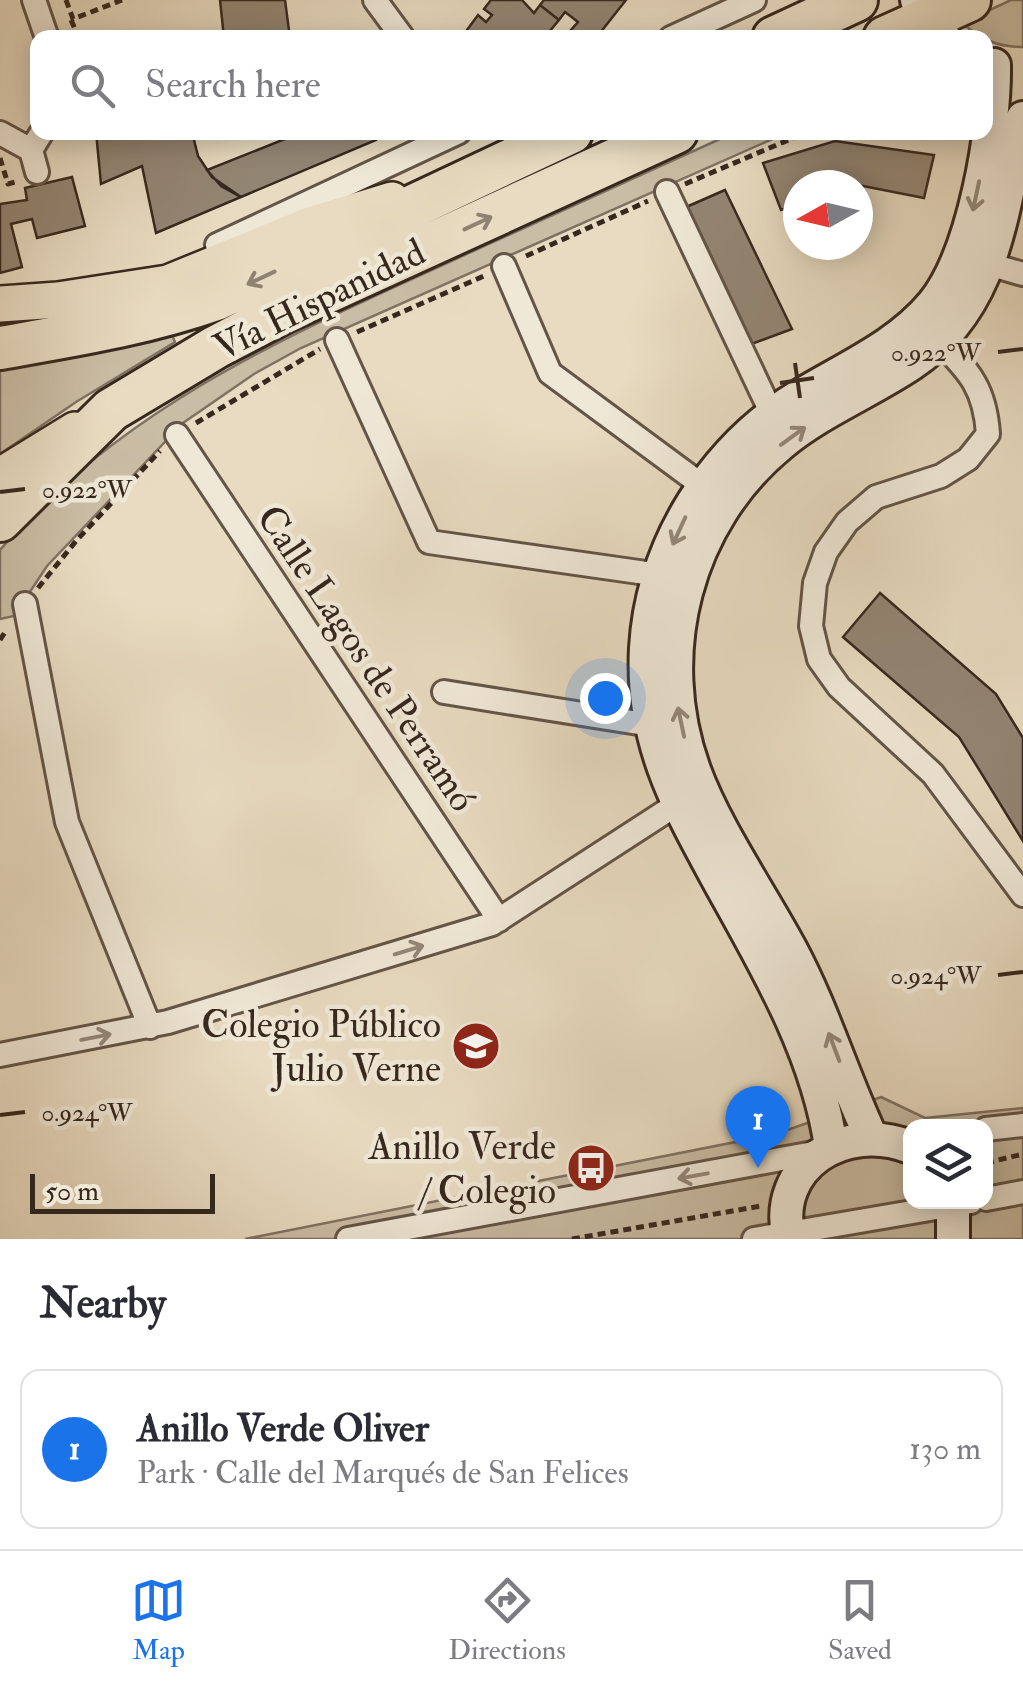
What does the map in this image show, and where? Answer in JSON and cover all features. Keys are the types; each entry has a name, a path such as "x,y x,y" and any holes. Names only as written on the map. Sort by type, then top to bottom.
{"highway":[{"path":"791,30 856,0"},
{"path":"904,30 969,0"},
{"name":"Vía Hispanidad","path":"0,348 116,329 216,300 554,140"},
{"name":"Vía Hispanidad","path":"0,520 111,410 216,347 283,312 659,140"}],"main road":[{"path":"0,304 168,282 310,225 507,162"},
{"path":"7,473 111,410"}],"street":[{"path":"34,0 53,30"},
{"path":"375,0 396,30"},
{"path":"688,30 754,0"},
{"path":"993,113 1001,65"},
{"path":"896,1140 817,1003 695,773 678,706 675,663 682,609 708,533 734,492 784,442 906,367 939,342 967,308 988,264 1023,118"},
{"path":"0,133 37,152"},
{"path":"80,296 236,236 430,140"},
{"path":"827,1149 822,1104 795,1032 764,964 676,804 659,761 651,725 646,647 660,575 703,486 749,432 905,331 946,286 969,227 988,140"},
{"path":"667,192 772,414"},
{"path":"988,264 1023,274"},
{"path":"504,266 550,373 703,486"},
{"path":"337,340 429,542 660,575"},
{"path":"939,342 975,380 986,405 988,434 968,459 942,476 876,497 846,522 826,552 815,584 811,626 819,658 839,688 932,774 1023,896"},
{"name":"Calle Lagos de Perramó","path":"177,435 499,920"},
{"path":"25,604 67,822 150,1026"},
{"path":"444,692 651,725"},
{"path":"0,1055 150,1026 499,920 676,804 695,773"},
{"path":"993,1127 1023,1125"},
{"path":"348,1239 748,1166 827,1149 852,1138 896,1140"},
{"path":"772,1227 806,1168 827,1149"},
{"path":"993,1197 1023,1192"},
{"path":"772,1227 912,1209"},
{"path":"953,1239 964,1209"}],"path":[{"path":"66,0 76,30"},
{"path":"56,30 122,0"},
{"path":"0,640 76,541 177,435 337,340 788,140"},
{"path":"993,1160 1023,1154"},
{"path":"572,1239 772,1227 748,1166"}],"shaded area":[{"path":"1011,0 1023,0 1023,47 993,42 993,30 971,30 962,23"},
{"path":"718,140 770,140 301,348 254,374 183,423 47,566 14,616 0,619 0,550 45,502 94,459 202,385 376,295"},
{"path":"170,331 175,342 0,454 0,362"},
{"path":"881,1097 925,1118 1023,1108 1023,1239 245,1239 776,1134"}],"building":[{"path":"220,0 285,0 289,30 223,30"},
{"path":"491,0 522,0 534,13 540,5 559,20 551,30 467,30 478,15 486,22 492,15 484,9"},
{"path":"544,0 626,0 602,30 571,30 578,22 565,12 559,20 540,5"},
{"path":"97,140 194,140 198,156 212,177 241,197 156,233 142,166 101,184"},
{"path":"282,140 376,140 241,197 221,186 207,170"},
{"path":"835,141 934,155 924,198 873,188 873,170 783,170 781,210 763,163"},
{"path":"72,177 85,226 37,238 32,219 11,224 22,267 0,273 0,204 27,200 25,188"},
{"path":"725,190 792,329 746,346 684,208"},
{"path":"880,593 996,694 1023,738 1023,841 959,737 843,637"}],"place":[{"name":"Colegio Público Julio Verne","path":"476,1046"},
{"name":"Anillo Verde / Colegio","path":"591,1168"},
{"name":"Anillo Verde Oliver","path":"758,1168"}]}
